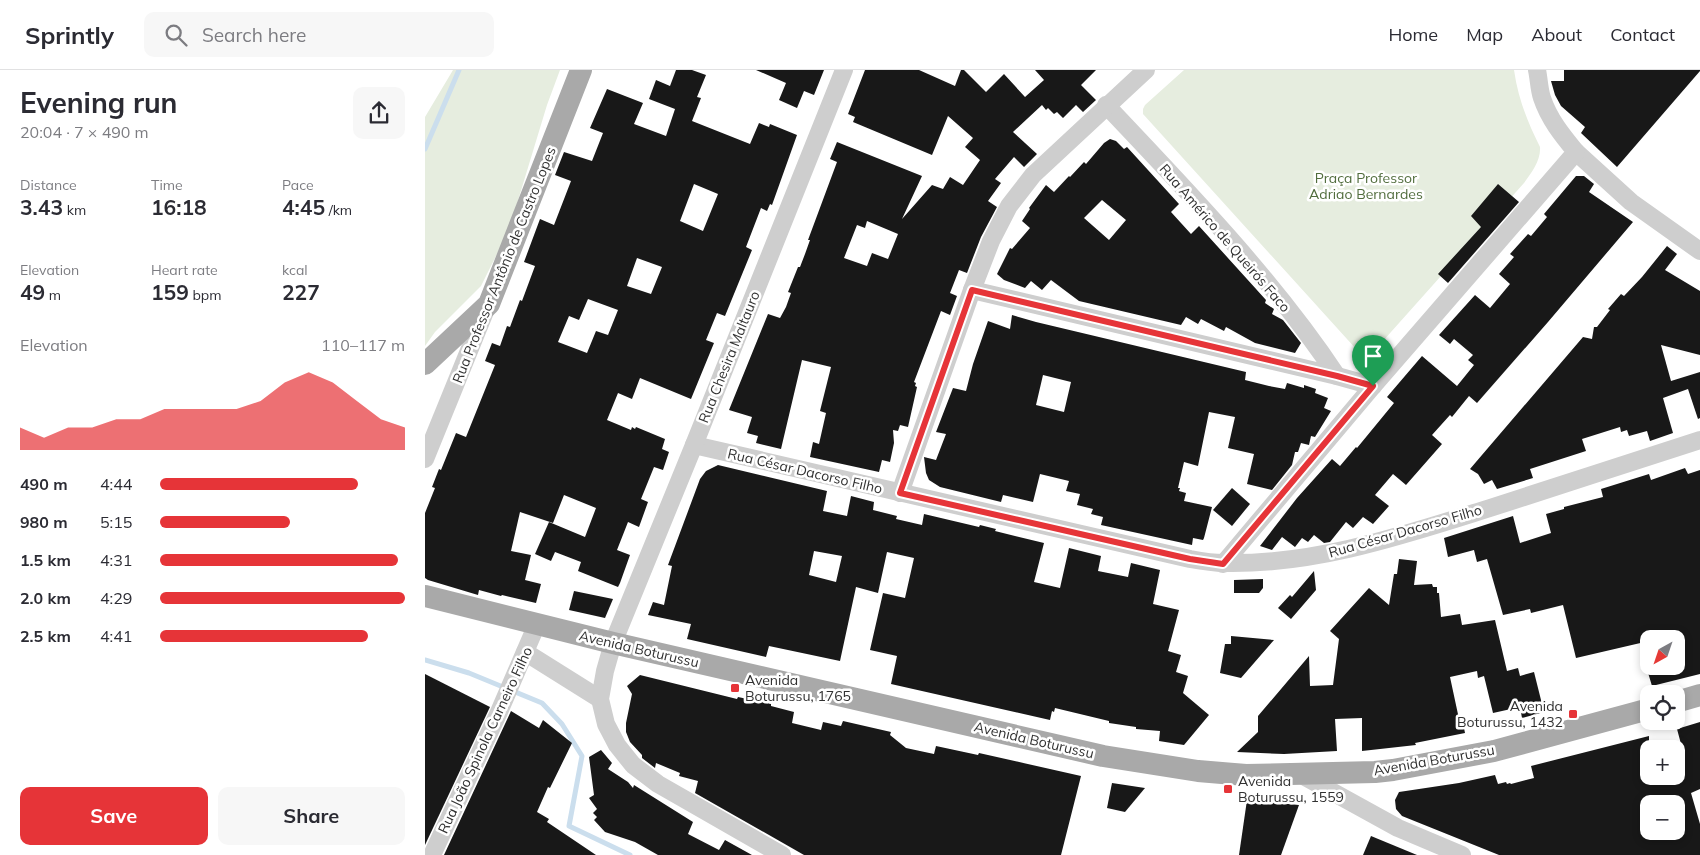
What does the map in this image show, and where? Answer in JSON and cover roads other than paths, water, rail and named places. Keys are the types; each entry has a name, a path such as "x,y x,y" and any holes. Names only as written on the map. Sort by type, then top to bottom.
{"main road":[{"name":"Rua Professor Antônio de Castro Lopes","path":"489,304 581,70"},
{"path":"425,364 489,304"},
{"name":"Avenida Boturussu","path":"425,596 613,643 1103,756 1208,772 1246,774 1393,770 1494,750 1640,711"},
{"path":"1685,699 1700,695"}],"street":[{"name":"Rua Chesira Maltauro","path":"600,699 613,643 844,70"},
{"path":"900,493 972,290 991,242 1009,206 1033,175 1145,70"},
{"path":"1537,70 1542,97 1551,117 1560,133 1576,152 1631,202 1700,251"},
{"name":"Rua Américo de Queirós Faco","path":"1106,105 1267,283 1316,344 1337,376"},
{"path":"1223,564 1373,386 1576,152"},
{"path":"972,290 1373,386"},
{"name":"Rua Professor Antônio de Castro Lopes","path":"425,459 489,304"},
{"name":"Rua César Dacorso Filho","path":"694,445 1190,559 1223,564 1272,562 1313,556 1368,544 1470,514 1700,440"},
{"name":"Rua João Spinola Carneiro Filho","path":"432,855 537,624"},
{"path":"523,657 600,699 606,724 617,745 633,765 658,784 782,855"},
{"path":"1299,773 1398,828 1462,855"}],"waterway":[{"path":"425,149 459,70"},
{"path":"425,660 469,673 542,703 562,724 582,756 569,826 630,855"}],"place":[{"name":"Avenida Boturussu, 1765","path":"735,688"},
{"name":"Avenida Boturussu, 1432","path":"1573,714"},
{"name":"Avenida Boturussu, 1559","path":"1228,789"}],"park label":[{"name":"Praça Professor Adriao Bernardes","path":"1366,186"}]}
